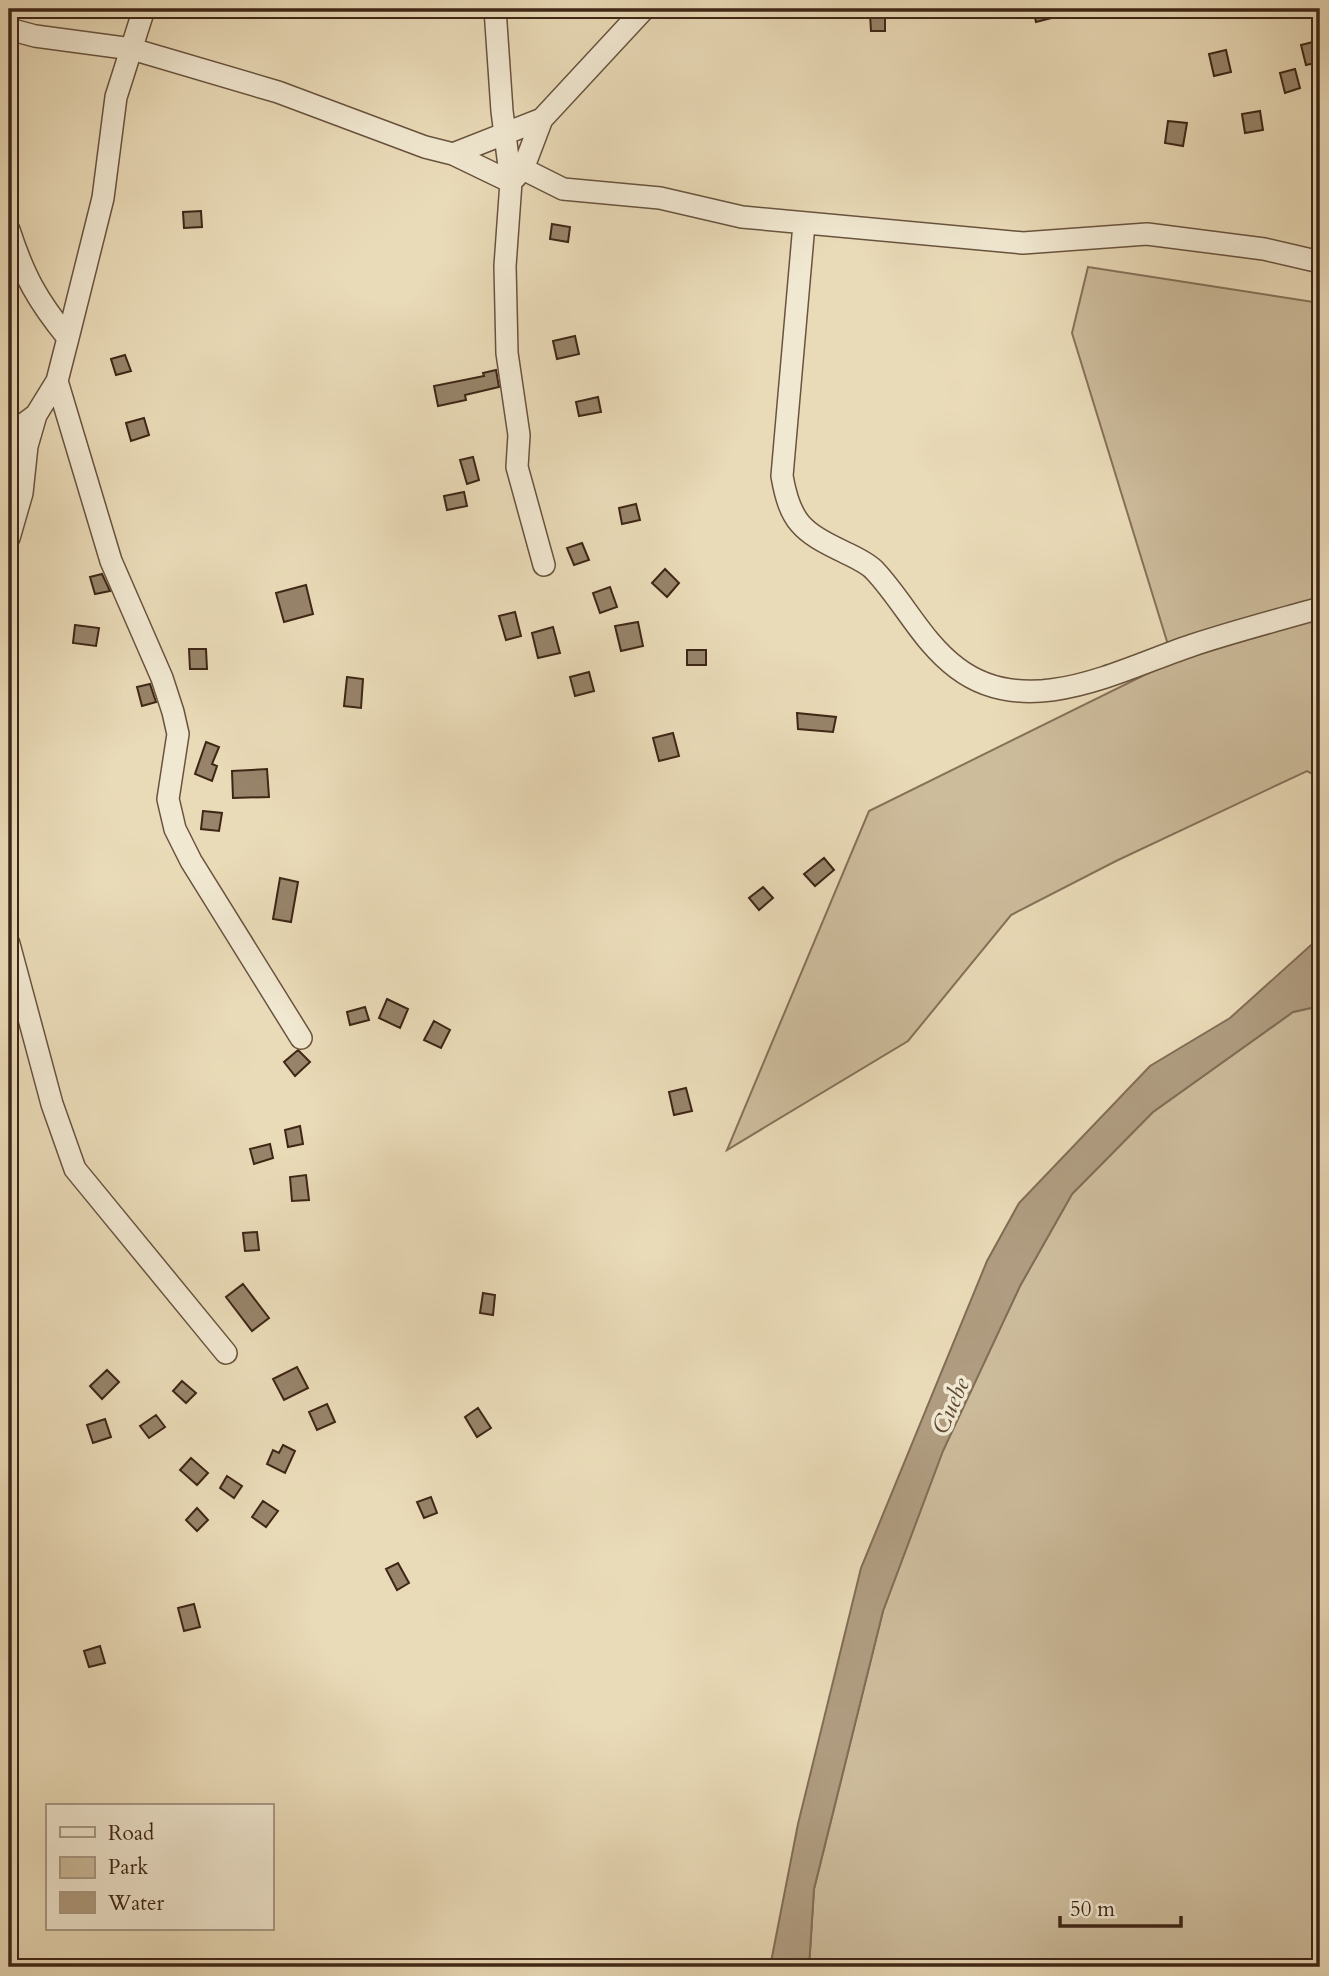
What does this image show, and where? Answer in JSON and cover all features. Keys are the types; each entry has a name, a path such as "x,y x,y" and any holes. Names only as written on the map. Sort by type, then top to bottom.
{"street":[{"path":"9,538 22,493 27,446 36,415 57,381 68,338 103,198 116,97 144,9"},
{"path":"495,9 506,131 517,175"},
{"path":"544,565 519,477 519,435 507,353 505,266 517,175 542,119 644,9"},
{"path":"9,29 35,36 132,49 278,92 425,147 563,189 660,198 742,217 804,224 1023,243 1147,234 1264,249 1320,262"},
{"path":"453,154 542,119"},
{"path":"804,224 782,476 787,504 796,523 806,531 874,569 941,654 958,669 987,685 1022,692 1046,692 1105,677 1194,645 1320,608"},
{"path":"9,230 22,269 39,303 68,338"},
{"path":"57,381 111,561 162,678 173,712 178,734 168,799 175,829 191,861 301,1038"},
{"path":"9,435 36,415"},
{"path":"9,944 52,1104 75,1169 226,1353"}],"green space":[{"path":"1088,267 1320,303 1320,778 1307,771 1116,861 1011,915 908,1041 727,1150 869,811 1173,661 1072,333"},
{"path":"1320,1006 1320,1967 809,1967 814,1889 883,1611 942,1451 1020,1286 1072,1194 1153,1112 1293,1012"}],"water":[{"name":"Cuebe","path":"1320,937 1320,1006 1293,1012 1153,1112 1072,1194 1020,1286 943,1451 883,1611 814,1889 809,1967 770,1967 798,1824 861,1568 987,1261 1019,1203 1150,1066 1230,1018"}],"building":[{"path":"1033,9 1071,9 1071,13 1036,22"},
{"path":"870,14 885,14 885,31 871,31"},
{"path":"1317,41 1320,62 1306,65 1301,45"},
{"path":"1226,50 1231,72 1214,76 1209,54"},
{"path":"1295,69 1300,88 1285,93 1280,73"},
{"path":"1260,111 1263,130 1245,133 1242,114"},
{"path":"1168,121 1187,123 1183,146 1165,143"},
{"path":"201,211 202,227 184,228 183,212"},
{"path":"552,224 570,227 568,242 550,239"},
{"path":"575,336 579,354 557,359 553,341"},
{"path":"125,355 131,371 116,375 111,359"},
{"path":"496,370 499,387 465,395 466,400 438,406 434,386 484,376 483,373"},
{"path":"598,397 601,412 579,416 576,402"},
{"path":"144,418 149,435 131,441 126,423"},
{"path":"473,457 479,480 467,484 460,460"},
{"path":"464,492 467,506 447,510 444,496"},
{"path":"636,504 640,520 622,524 619,508"},
{"path":"582,543 589,560 574,565 567,548"},
{"path":"665,569 679,583 667,597 652,583"},
{"path":"102,574 110,591 95,594 90,577"},
{"path":"306,585 313,614 284,622 276,593"},
{"path":"610,587 617,607 600,613 593,593"},
{"path":"515,612 521,636 506,640 499,616"},
{"path":"638,622 643,646 621,651 615,626"},
{"path":"75,625 99,628 96,646 73,643"},
{"path":"553,627 560,653 538,658 532,633"},
{"path":"189,649 206,649 207,669 190,669"},
{"path":"687,650 706,650 706,665 687,665"},
{"path":"589,672 594,691 575,696 570,677"},
{"path":"347,677 363,679 361,708 344,706"},
{"path":"150,684 156,702 142,706 137,687"},
{"path":"797,713 836,717 833,732 798,729"},
{"path":"673,733 679,756 659,761 653,738"},
{"path":"206,742 219,747 212,764 217,766 212,781 195,774"},
{"path":"267,769 269,797 233,798 232,771"},
{"path":"203,811 222,813 219,831 201,829"},
{"path":"824,858 834,870 815,886 804,874"},
{"path":"280,878 298,882 291,922 273,919"},
{"path":"763,887 773,898 759,910 749,898"},
{"path":"387,999 408,1009 400,1028 379,1018"},
{"path":"365,1007 369,1020 350,1025 347,1012"},
{"path":"434,1021 450,1030 441,1048 424,1040"},
{"path":"298,1050 310,1062 295,1076 284,1062"},
{"path":"686,1088 692,1111 674,1115 669,1092"},
{"path":"300,1126 303,1144 288,1147 285,1130"},
{"path":"270,1144 273,1158 254,1164 250,1149"},
{"path":"306,1175 309,1200 292,1201 290,1177"},
{"path":"257,1232 259,1250 245,1251 243,1233"},
{"path":"243,1284 269,1318 252,1331 226,1297"},
{"path":"483,1293 495,1295 493,1315 480,1313"},
{"path":"297,1367 308,1388 284,1400 273,1379"},
{"path":"107,1370 119,1382 102,1399 90,1386"},
{"path":"182,1381 196,1393 186,1403 173,1391"},
{"path":"327,1404 335,1422 317,1430 309,1412"},
{"path":"478,1408 491,1428 477,1437 465,1417"},
{"path":"156,1415 165,1427 149,1438 140,1426"},
{"path":"105,1419 111,1437 93,1443 87,1425"},
{"path":"283,1445 295,1451 285,1473 267,1464 273,1450 279,1453"},
{"path":"191,1458 208,1473 197,1485 180,1470"},
{"path":"227,1476 242,1486 234,1498 220,1488"},
{"path":"431,1497 437,1513 424,1518 417,1502"},
{"path":"263,1501 278,1511 266,1527 252,1517"},
{"path":"197,1508 208,1520 197,1531 186,1520"},
{"path":"398,1563 409,1583 397,1590 386,1569"},
{"path":"194,1604 200,1627 184,1631 178,1608"},
{"path":"100,1646 105,1663 89,1667 84,1651"}]}
